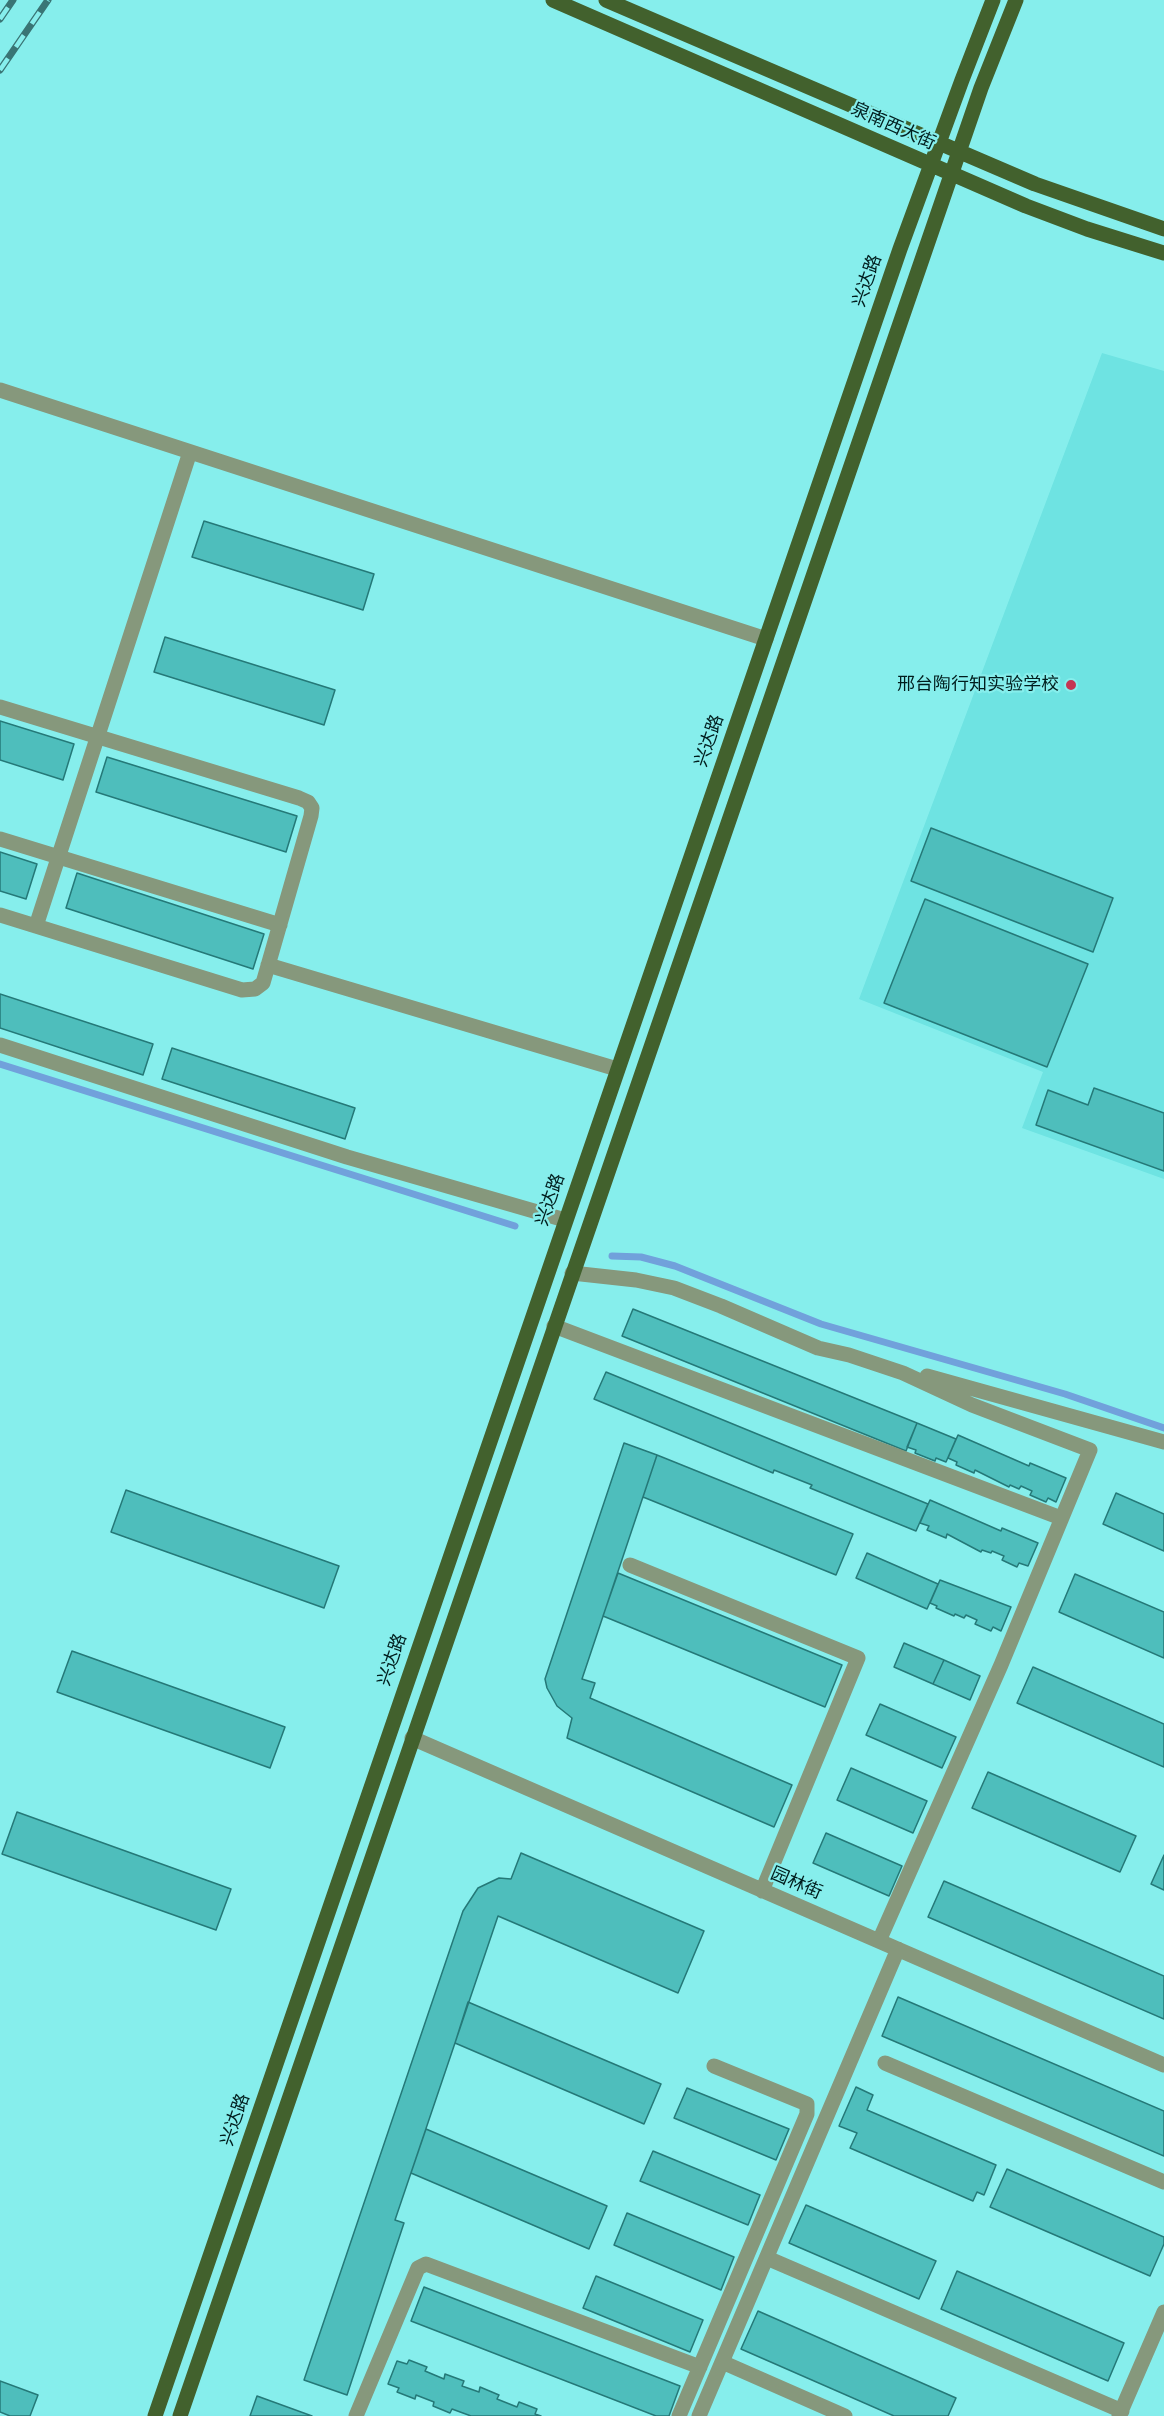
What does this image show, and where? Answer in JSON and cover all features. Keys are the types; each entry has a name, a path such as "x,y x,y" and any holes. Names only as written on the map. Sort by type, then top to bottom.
{"main road":[{"name":"泉南西大街","path":"553,0 1055,217 1164,253"},
{"name":"兴达路","path":"155,2416 766,639 931,164 993,0"},
{"path":"180,2416 951,173 981,88 1016,0"},
{"name":"泉南西大街","path":"613,3 1063,195 1164,229"}],"street":[{"path":"0,390 766,639"},
{"path":"36,926 190,452"},
{"path":"0,707 308,802 312,808 263,983 255,989 242,990 0,915"},
{"path":"0,839 280,926"},
{"path":"268,965 617,1069"},
{"path":"0,1045 346,1157 565,1220"},
{"path":"572,1273 636,1280 674,1288 818,1348 893,1369 950,1381 1164,1442"},
{"path":"554,1326 1061,1518"},
{"path":"879,1941 1001,1665 1089,1450 972,1405 893,1369"},
{"path":"630,1565 858,1658 762,1891"},
{"name":"园林街","path":"412,1738 1164,2065"},
{"path":"699,2416 898,1949"},
{"path":"885,2063 1164,2182"},
{"path":"679,2416 807,2114 807,2104 714,2066"},
{"path":"767,2258 1121,2414 1164,2312"},
{"path":"356,2416 418,2268 426,2264 700,2367"},
{"path":"722,2362 845,2416"}],"shaded area":[{"name":"邢台陶行知实验学校","path":"1102,353 1164,371 1164,1179 1022,1128 1043,1072 859,999"}],"building":[{"path":"204,521 374,574 363,610 192,557"},
{"path":"165,637 335,690 324,725 154,672"},
{"path":"0,721 74,744 63,780 0,760"},
{"path":"107,757 297,816 286,852 96,792"},
{"path":"931,828 1113,898 1093,952 911,881"},
{"path":"0,852 37,864 26,899 0,891"},
{"path":"77,873 264,934 253,969 66,908"},
{"path":"925,899 1088,964 1047,1067 884,1003"},
{"path":"0,994 153,1044 143,1075 0,1028"},
{"path":"172,1048 355,1108 345,1139 162,1079"},
{"path":"1094,1088 1164,1113 1164,1171 1036,1125 1048,1090 1088,1105"},
{"path":"633,1309 917,1423 906,1451 622,1336"},
{"path":"606,1372 928,1504 916,1531 810,1488 812,1485 774,1470 773,1473 594,1399"},
{"path":"917,1423 956,1439 946,1462 936,1458 935,1461 907,1447"},
{"path":"958,1435 1029,1466 1030,1463 1066,1478 1056,1502 1048,1498 1046,1502 1030,1495 1032,1491 1021,1486 1019,1489 1010,1485 1009,1487 975,1470 974,1473 956,1465 957,1462 948,1458"},
{"path":"624,1443 657,1455 582,1679 595,1683 590,1698 792,1785 774,1827 567,1738 572,1718 557,1706 547,1688 545,1679"},
{"path":"657,1455 853,1534 836,1575 643,1497"},
{"path":"126,1490 339,1566 324,1608 111,1532"},
{"path":"1116,1493 1164,1514 1164,1551 1103,1524"},
{"path":"930,1500 1001,1531 1002,1528 1038,1543 1028,1566 1019,1563 1017,1567 1002,1560 1004,1556 992,1551 991,1553 982,1550 981,1552 947,1534 946,1538 927,1530 929,1526 920,1523"},
{"path":"867,1553 938,1584 927,1609 856,1578"},
{"path":"618,1573 842,1665 825,1707 603,1616"},
{"path":"1075,1574 1164,1612 1164,1658 1059,1612"},
{"path":"940,1580 1011,1607 1001,1631 993,1627 991,1631 975,1624 977,1620 966,1615 964,1618 955,1614 954,1616 930,1603"},
{"path":"904,1643 944,1660 933,1684 894,1667"},
{"path":"72,1651 285,1727 270,1768 57,1692"},
{"path":"944,1660 980,1676 970,1700 933,1684"},
{"path":"1033,1667 1164,1724 1164,1767 1017,1703"},
{"path":"880,1704 956,1737 942,1768 866,1735"},
{"path":"851,1768 927,1801 913,1833 837,1800"},
{"path":"988,1772 1136,1836 1120,1872 972,1808"},
{"path":"17,1812 231,1889 216,1930 2,1854"},
{"path":"826,1833 902,1866 889,1896 813,1863"},
{"path":"521,1853 704,1931 678,1993 498,1916 395,2220 404,2223 347,2395 304,2380 463,1911 478,1888 499,1878 511,1879"},
{"path":"1164,1855 1164,1890 1151,1884"},
{"path":"944,1881 1164,1976 1164,2019 928,1917"},
{"path":"898,1997 1164,2111 1164,2156 882,2036"},
{"path":"468,2002 661,2084 644,2124 455,2043"},
{"path":"856,2087 873,2095 867,2110 996,2165 984,2195 977,2192 973,2201 850,2148 857,2133 839,2126"},
{"path":"687,2088 789,2129 776,2160 674,2118"},
{"path":"426,2129 607,2206 589,2249 411,2173"},
{"path":"653,2151 760,2195 748,2225 640,2181"},
{"path":"1007,2169 1164,2237 1164,2244 1150,2276 990,2207"},
{"path":"806,2205 936,2261 919,2299 789,2243"},
{"path":"627,2213 734,2257 721,2290 614,2245"},
{"path":"957,2271 1124,2343 1108,2381 941,2309"},
{"path":"596,2276 703,2320 690,2352 583,2308"},
{"path":"424,2287 680,2386 669,2416 656,2416 411,2321"},
{"path":"758,2311 956,2398 948,2416 894,2416 741,2349"},
{"path":"409,2360 427,2367 425,2371 444,2379 445,2374 464,2381 462,2386 479,2392 480,2387 499,2395 497,2399 517,2407 519,2402 537,2409 535,2414 541,2416 471,2416 452,2409 450,2413 433,2406 434,2402 416,2395 415,2399 397,2392 399,2388 388,2384 397,2361 407,2364"},
{"path":"0,2381 38,2395 30,2416 10,2416 0,2412"},
{"path":"257,2396 312,2416 250,2416"}],"waterway":[{"path":"0,1064 515,1226"},
{"path":"612,1256 641,1257 675,1266 821,1324 1065,1394 1164,1428"}],"railway":[{"path":"0,19 13,0"},
{"path":"0,70 48,0"}],"place":[{"name":"邢台陶行知实验学校","path":"1071,685"}]}
